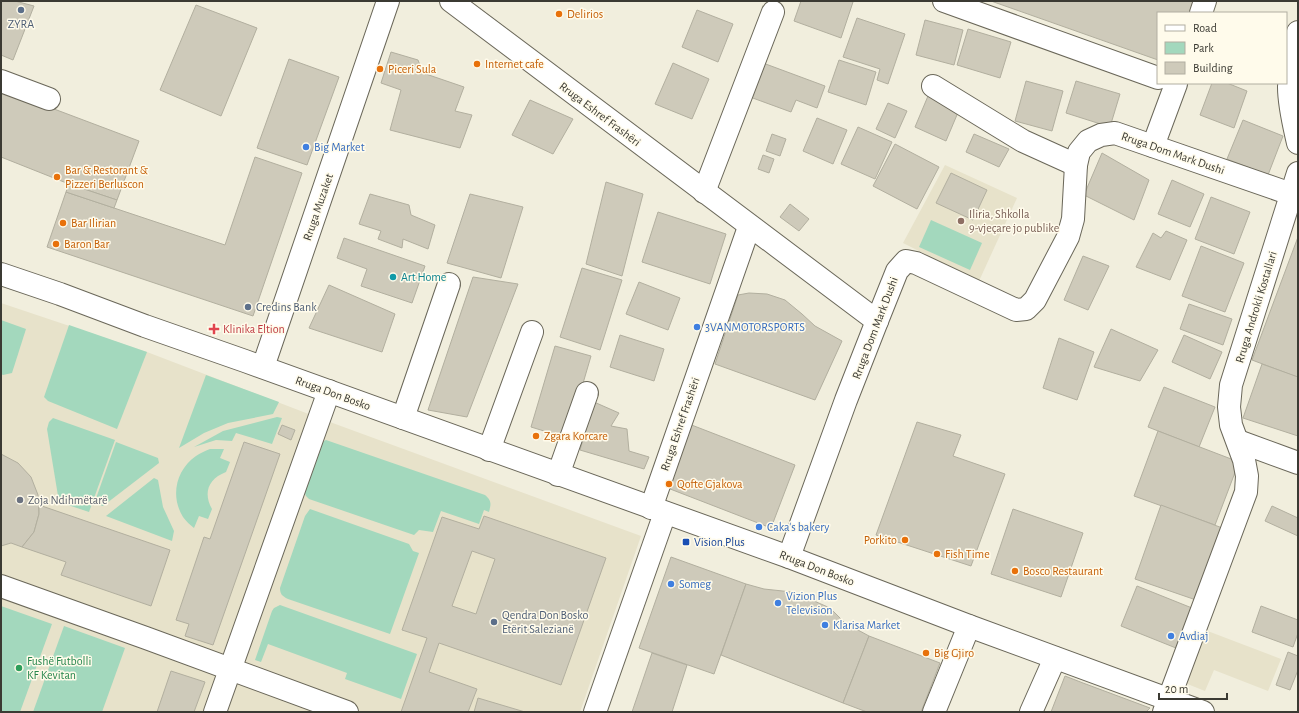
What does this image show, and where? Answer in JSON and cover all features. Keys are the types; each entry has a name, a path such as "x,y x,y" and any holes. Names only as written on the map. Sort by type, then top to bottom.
{"street":[{"name":"Rruga Muzaket","path":"263,367 388,1"},
{"name":"Rruga Eshref Frashëri","path":"450,1 749,227 877,321"},
{"path":"944,1 1157,77"},
{"path":"1201,12 1205,1"},
{"path":"704,192 773,12"},
{"path":"1298,32 1293,53 1289,88 1298,143"},
{"path":"1,81 49,99"},
{"path":"1153,146 1170,84"},
{"path":"932,86 1022,141 1076,165"},
{"name":"Rruga Dom Mark Dushi","path":"789,557 877,321 897,271 906,261 916,263 1016,310 1026,309 1035,300 1068,237 1073,219 1078,152 1088,141 1101,135 1115,133 1291,194"},
{"name":"Rruga Androkli Kostallari","path":"1166,706 1246,492 1247,476 1244,460 1232,425 1229,406 1231,385 1298,174"},
{"name":"Rruga Eshref Frashëri","path":"658,510 749,227"},
{"name":"Rruga Don Bosko","path":"1,274 789,557 1055,658 1166,706 1203,712"},
{"path":"403,418 449,284"},
{"path":"489,450 532,332"},
{"path":"215,712 329,391"},
{"path":"558,475 587,392"},
{"path":"1238,441 1298,463"},
{"path":"595,712 658,510"},
{"path":"1,586 347,712"},
{"path":"934,712 969,626"},
{"path":"1032,712 1055,658"}],"shaded area":[{"name":"Iliria, Shkolla 9-vjeçare jo publike","path":"945,165 1017,198 979,281 903,243"},
{"path":"1,303 147,352 319,418 641,536 580,712 1,712"},
{"path":"1205,630 1281,659 1268,691 1214,670 1205,691 1185,683"}],"green space":[{"path":"931,220 982,243 970,270 919,247"},
{"path":"1,320 26,329 12,373 3,375 1,374"},
{"path":"69,325 147,352 117,429 48,401 44,397"},
{"path":"206,375 279,402 273,414 228,423 204,433 179,448"},
{"path":"277,417 282,418 272,444 236,433 232,441 216,440 194,447 223,431"},
{"path":"53,418 115,440 89,512 59,502 47,429 49,422"},
{"path":"326,440 485,495 489,499 490,503 489,512 484,510 479,524 441,511 433,532 419,530 414,535 309,499 304,491 322,442"},
{"path":"116,442 158,458 159,463 103,506 94,504"},
{"path":"210,449 224,449 220,458 230,462 226,472 215,478 209,487 208,497 212,509 208,519 199,516 194,528 183,517 179,509 176,492 177,484 184,468 189,462 199,454"},
{"path":"154,478 158,480 163,507 174,531 172,541 106,516"},
{"path":"310,509 409,544 413,551 419,553 390,634 288,599 280,592 280,588 305,516"},
{"path":"280,605 417,654 401,699 345,679 347,673 268,644 261,662 255,660 272,611"},
{"name":"Fushë Futbolli KF Kevitan","path":"1,606 52,624 20,712 1,712"},
{"path":"64,626 125,648 102,712 33,712"}],"building":[{"path":"1,1 15,1 34,6 13,60 1,55"},
{"path":"801,1 853,2 841,38 794,21"},
{"path":"991,1 1196,1 1192,12 1157,12 1157,60"},
{"path":"196,5 257,28 221,116 160,90"},
{"path":"697,10 733,24 718,62 682,47"},
{"path":"857,18 905,34 888,84 877,80 880,69 843,57"},
{"path":"925,20 963,30 954,65 916,55"},
{"path":"968,29 1011,42 1000,78 957,65"},
{"path":"391,52 418,60 423,73 464,87 455,111 472,115 460,148 390,130 401,90 381,83"},
{"path":"289,59 339,77 307,165 257,148"},
{"path":"839,60 876,72 866,105 828,92"},
{"path":"673,63 709,79 692,119 655,104"},
{"path":"763,63 825,86 817,108 796,100 791,112 750,97"},
{"path":"1026,81 1063,91 1052,131 1015,121"},
{"path":"1076,81 1120,94 1110,127 1066,113"},
{"path":"1212,84 1230,84 1247,91 1234,128 1200,115"},
{"path":"1,89 139,141 117,200 69,184 1,157"},
{"path":"928,96 959,110 946,141 915,127"},
{"path":"530,100 573,119 553,154 512,135"},
{"path":"888,103 907,111 895,138 876,129"},
{"path":"817,118 847,130 833,164 803,151"},
{"path":"1243,120 1283,136 1268,175 1227,159"},
{"path":"858,127 892,142 875,179 841,164"},
{"path":"772,134 786,139 780,156 766,151"},
{"path":"974,134 1009,149 999,167 966,152"},
{"path":"895,144 939,167 917,209 873,186"},
{"path":"1102,153 1149,180 1134,220 1084,195"},
{"path":"763,155 774,159 769,173 758,169"},
{"path":"255,157 302,173 253,316 47,247 66,192 225,245"},
{"path":"951,173 987,190 973,220 936,203"},
{"path":"1172,180 1204,194 1190,227 1158,214"},
{"path":"606,182 643,194 622,276 586,264"},
{"path":"69,184 117,200 114,208 66,192"},
{"path":"370,194 409,205 411,215 435,225 428,249 403,239 402,248 378,239 381,231 359,224"},
{"path":"470,194 523,207 501,278 447,263"},
{"path":"1211,197 1250,212 1234,254 1195,239"},
{"path":"790,204 809,219 799,231 780,217"},
{"path":"658,212 726,234 710,284 642,262"},
{"path":"1166,231 1187,240 1170,280 1136,267 1153,233 1161,238"},
{"path":"1298,237 1298,374 1297,377 1252,360"},
{"name":"Art Home","path":"344,238 425,266 412,303 361,286 367,269 337,258"},
{"path":"1201,246 1244,263 1225,312 1182,296"},
{"path":"1083,256 1109,266 1088,310 1064,300"},
{"path":"582,268 622,280 600,350 560,337"},
{"path":"473,277 518,284 467,417 428,410"},
{"path":"639,282 680,298 668,330 626,314"},
{"path":"329,285 395,314 382,352 309,328"},
{"path":"749,293 767,294 785,300 815,326 842,341 815,400 715,364 738,295"},
{"path":"1189,304 1232,319 1223,345 1180,329"},
{"path":"1111,329 1158,350 1140,381 1094,367"},
{"path":"620,335 664,349 654,381 610,367"},
{"path":"1184,335 1222,352 1210,379 1172,362"},
{"path":"1059,338 1094,352 1077,400 1043,388"},
{"path":"555,346 591,356 567,438 531,427"},
{"path":"1262,364 1298,377 1298,436 1243,418"},
{"path":"1164,387 1215,407 1199,447 1148,427"},
{"path":"594,402 619,413 611,426 627,429 629,451 649,457 644,469 580,450"},
{"path":"917,422 961,435 953,456 1005,474 971,566 876,535"},
{"path":"689,424 795,465 771,528 665,487"},
{"path":"282,425 295,430 291,440 278,434"},
{"path":"1158,431 1239,462 1215,525 1134,496"},
{"path":"244,442 280,454 213,645 185,636 189,624 176,620 204,537 210,539"},
{"name":"Zoja Ndihmëtarë","path":"1,454 18,463 31,477 38,495 39,514 34,532 22,547 11,543 1,546"},
{"path":"39,505 170,550 151,606 61,575 66,562 22,547 34,532 39,514"},
{"path":"1161,505 1225,529 1199,601 1135,579"},
{"path":"1272,506 1298,518 1298,536 1265,521"},
{"path":"1013,509 1083,533 1061,597 991,574"},
{"name":"Qendra Don Bosko Etërit Salezianë","path":"484,516 606,558 561,685 439,643 429,672 477,689 468,712 401,712 427,638 402,630 442,517 479,529","holes":["472,551 495,559 476,614 452,606"]},
{"path":"671,557 746,584 714,674 639,648"},
{"path":"746,584 764,589 792,592 805,597 830,608 845,623 869,636 843,703 721,655"},
{"path":"1137,586 1197,610 1181,650 1121,626"},
{"path":"1261,606 1298,620 1298,633 1293,647 1252,632"},
{"path":"869,636 940,663 921,712 867,712 843,703"},
{"path":"1288,652 1298,656 1298,670 1290,690 1276,685"},
{"path":"652,653 687,665 672,712 632,712"},
{"path":"171,671 205,682 194,712 157,712"},
{"path":"1065,676 1150,708 1146,712 1051,712"},
{"path":"478,698 525,712 474,712"}],"place":[{"name":"ZYRA","path":"21,10"},
{"name":"Delirios","path":"559,14"},
{"name":"Internet cafe","path":"477,64"},
{"name":"Piceri Sula","path":"380,69"},
{"name":"Big Market","path":"306,147"},
{"name":"Bar & Restorant & Pizzeri Berluscon","path":"57,177"},
{"name":"Iliria, Shkolla 9-vjeçare jo publike","path":"961,221"},
{"name":"Bar Ilirian","path":"63,223"},
{"name":"Baron Bar","path":"56,244"},
{"name":"Art Home","path":"393,277"},
{"name":"Credins Bank","path":"248,307"},
{"name":"3VANMOTORSPORTS","path":"697,327"},
{"name":"Klinika Eltion","path":"214,329"},
{"name":"Zgara Korcare","path":"536,436"},
{"name":"Qofte Gjakova","path":"669,484"},
{"name":"Zoja Ndihmëtarë","path":"20,500"},
{"name":"Caka's bakery","path":"759,527"},
{"name":"Porkito","path":"905,540"},
{"name":"Vision Plus","path":"686,542"},
{"name":"Fish Time","path":"937,554"},
{"name":"Bosco Restaurant","path":"1015,571"},
{"name":"Someg","path":"671,584"},
{"name":"Vizion Plus Television","path":"778,603"},
{"name":"Qendra Don Bosko Etërit Salezianë","path":"494,622"},
{"name":"Klarisa Market","path":"825,625"},
{"name":"Avdiaj","path":"1171,636"},
{"name":"Big Gjiro","path":"926,653"},
{"name":"Fushë Futbolli KF Kevitan","path":"19,668"}]}
